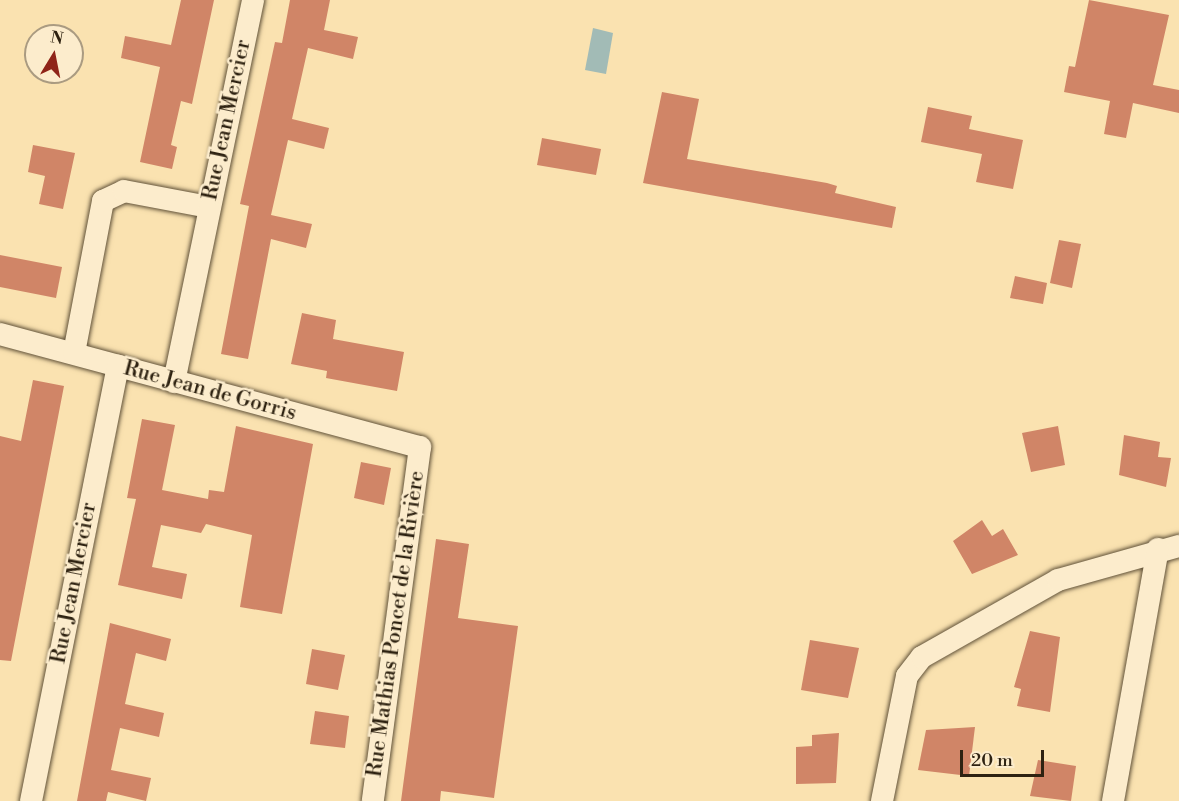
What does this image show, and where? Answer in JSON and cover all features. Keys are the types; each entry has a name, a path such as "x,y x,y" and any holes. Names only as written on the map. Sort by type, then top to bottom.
{"street":[{"name":"Rue Jean Mercier","path":"174,382 253,0"},
{"path":"74,353 103,201 124,191 209,207"},
{"name":"Rue Jean de Gorris","path":"0,334 420,447"},
{"name":"Rue Jean Mercier","path":"31,801 118,366"},
{"name":"Rue Mathias Poncet de la Rivière","path":"373,801 420,447"},
{"path":"882,801 907,676 922,657 1058,580 1168,548 1113,801"}],"water":[{"path":"593,28 613,33 606,74 585,70"}],"building":[{"path":"181,0 214,0 192,104 181,101 171,145 177,147 172,169 140,162 160,67 121,58 125,36 171,45"},
{"path":"290,0 330,0 324,30 358,37 353,59 308,48 292,119 329,128 324,149 288,140 271,215 312,224 306,248 271,239 248,359 221,354 249,206 240,204 275,42 282,43"},
{"path":"1089,0 1169,15 1153,85 1179,90 1179,113 1133,103 1126,138 1104,134 1110,101 1064,92 1069,66 1075,67"},
{"path":"662,92 699,99 687,159 837,186 835,193 896,207 892,228 643,183"},
{"path":"928,107 972,116 969,129 1023,140 1013,189 976,182 982,154 921,142"},
{"path":"542,138 601,149 596,175 537,165"},
{"path":"33,145 75,153 63,209 39,204 45,176 28,172"},
{"path":"1059,240 1081,244 1072,288 1050,283"},
{"path":"0,255 62,267 56,298 0,287"},
{"path":"1015,276 1047,283 1043,304 1010,298"},
{"path":"302,313 336,320 333,339 404,352 397,391 326,378 327,371 291,364"},
{"path":"33,380 64,386 11,661 0,660 0,436 21,441"},
{"path":"142,419 175,425 162,490 208,499 209,490 224,492 236,426 313,444 282,614 240,607 252,535 206,524 201,533 161,525 152,567 187,574 182,599 118,585 136,499 127,498"},
{"path":"1058,426 1065,465 1031,472 1022,433"},
{"path":"1124,435 1160,442 1158,457 1171,458 1166,487 1119,475"},
{"path":"361,462 391,468 384,505 354,498"},
{"path":"982,520 992,536 1003,529 1018,555 972,574 953,541"},
{"path":"436,539 469,544 458,618 518,626 494,798 441,791 440,801 401,801"},
{"path":"110,623 171,639 166,661 136,653 125,704 164,713 159,737 120,728 111,770 151,778 146,801 108,792 106,801 77,801"},
{"path":"1030,631 1060,637 1050,712 1017,706 1021,689 1014,687"},
{"path":"810,640 859,648 848,698 801,690"},
{"path":"312,649 345,655 338,690 306,684"},
{"path":"315,711 349,716 345,748 310,744"},
{"path":"975,727 969,776 918,770 926,730"},
{"path":"839,733 836,783 796,784 796,747 812,746 812,735"},
{"path":"1038,760 1076,766 1071,801 1030,796"}]}
